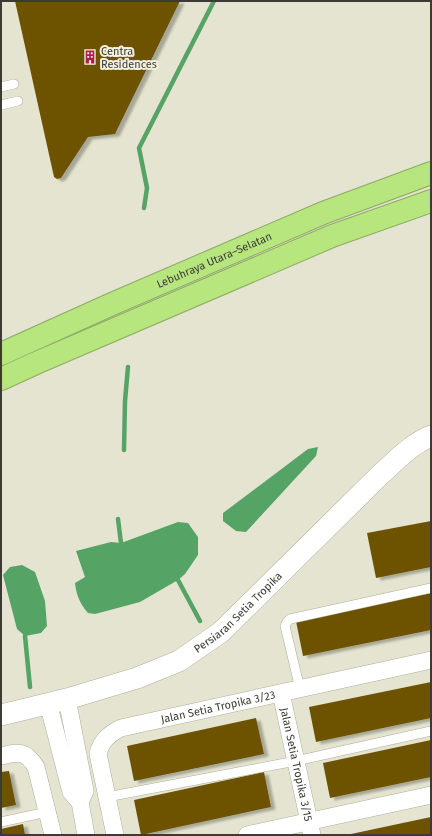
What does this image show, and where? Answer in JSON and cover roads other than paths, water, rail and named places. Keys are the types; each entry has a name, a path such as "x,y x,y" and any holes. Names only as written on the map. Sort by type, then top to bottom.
{"highway":[{"name":"Lebuhraya Utara–Selatan","path":"1,354 112,304 323,213 431,173"},
{"path":"1,379 332,236 431,201"}],"street":[{"name":"Persiaran Setia Tropika","path":"1,715 57,701 136,678 179,661 221,632 381,474 407,450 421,440 431,436"},
{"name":"Jalan Setia Tropika 3/23","path":"115,835 98,754 102,742 114,731 121,728 431,660"},
{"name":"Jalan Setia Tropika 3/15","path":"281,693 310,828"},
{"path":"57,701 77,749 85,791 80,802"},
{"path":"57,701 60,753 71,792 80,802 86,835"},
{"path":"60,753 77,749"},
{"path":"1,756 18,752 31,759 36,767 53,835"},
{"path":"247,835 310,828 431,795"}],"lane":[{"path":"1,87 14,84"},
{"path":"1,105 18,101"},
{"path":"300,689 285,626 286,622 290,619 431,588"},
{"path":"107,797 296,761 431,731"},
{"path":"1,822 47,812"}],"waterway":[{"path":"144,208 147,188 139,148 214,1"},
{"path":"124,450 125,401 128,367"},
{"path":"118,519 121,543"},
{"path":"178,580 200,621"},
{"path":"25,636 30,687"}],"place":[{"name":"Centra Residences","path":"90,57"}]}
